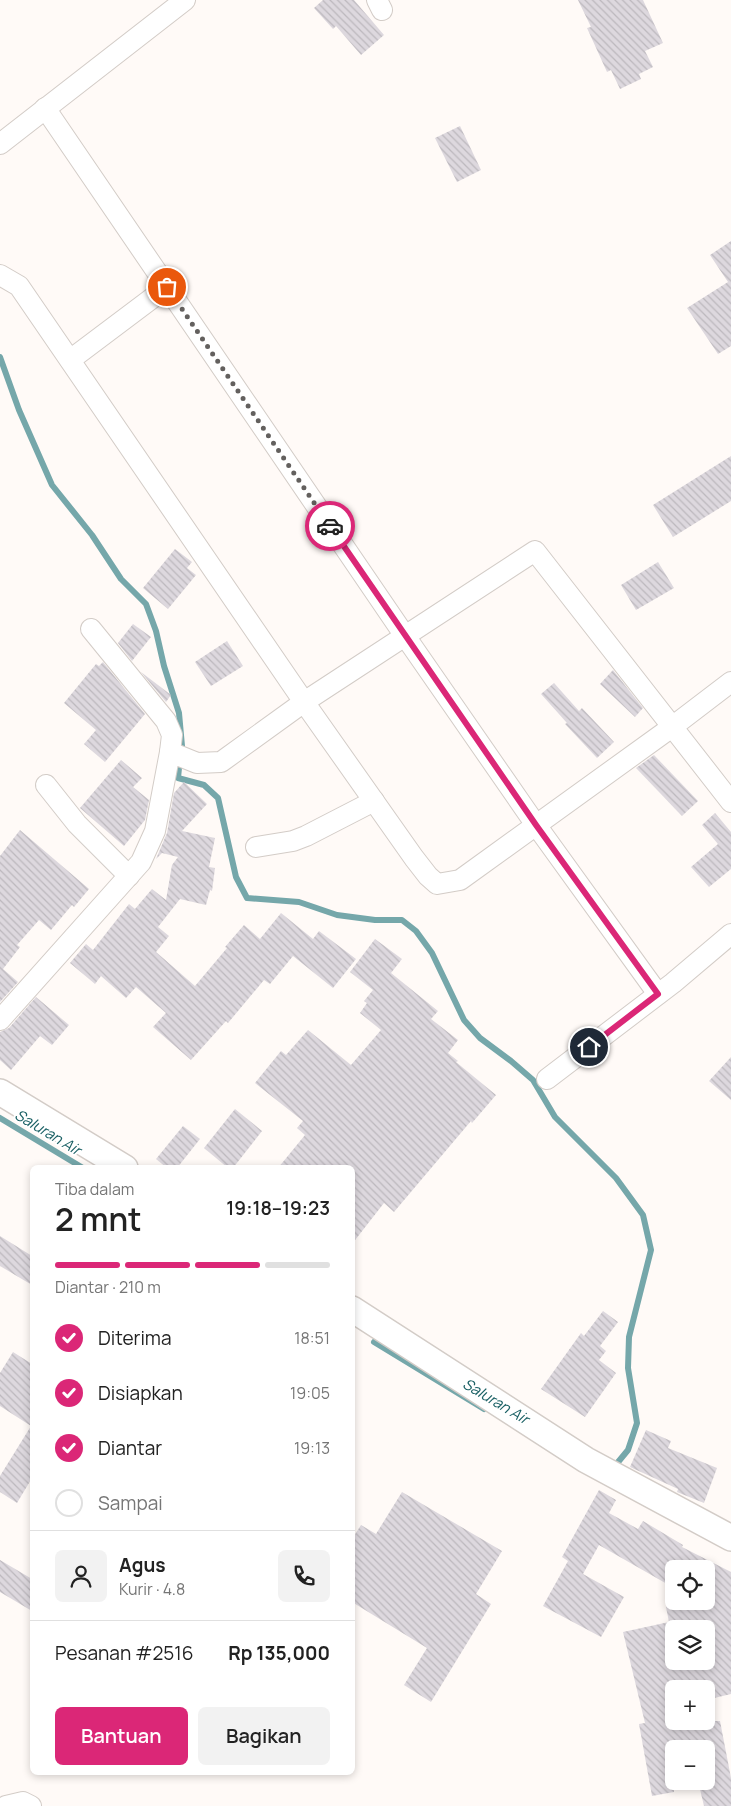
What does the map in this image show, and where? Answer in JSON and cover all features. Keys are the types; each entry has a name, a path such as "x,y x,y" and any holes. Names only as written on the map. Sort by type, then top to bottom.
{"main road":[{"path":"0,1092 120,1165"},
{"path":"355,1311 597,1466 731,1538"}],"street":[{"path":"0,144 185,0"},
{"path":"46,108 404,636 536,825 658,994"},
{"path":"0,275 19,286 304,702 428,876 437,884 460,880 672,727 731,682"},
{"path":"70,360 167,287"},
{"path":"170,752 197,763 221,762 304,702 535,550 731,802"},
{"path":"0,1020 141,862 156,832 172,735 166,721 91,628"},
{"path":"46,785 77,824 128,876"},
{"path":"256,847 293,841 306,836 374,801"},
{"path":"547,1079 658,994 731,934"},
{"path":"6,1806 23,1802 31,1806"}],"building":[{"path":"323,0 354,0 384,35 361,55 336,26 333,29 314,8"},
{"path":"578,0 643,0 663,43 645,51 653,67 639,74 641,79 620,89 611,70 607,72 587,28 591,27"},
{"path":"460,126 481,170 457,182 435,138"},
{"path":"731,241 731,346 718,354 687,308 728,282 710,255"},
{"path":"731,456 731,501 673,537 653,505"},
{"path":"175,549 192,562 187,568 196,575 168,609 143,588"},
{"path":"658,562 674,588 636,610 621,585"},
{"path":"133,624 151,637 132,661 118,643"},
{"path":"227,641 243,666 211,686 195,662"},
{"path":"103,662 145,714 105,762 84,744 96,730 64,703 96,664 99,666"},
{"path":"613,670 643,708 635,717 600,684"},
{"path":"141,672 171,695 166,702"},
{"path":"554,683 579,711 582,708 614,742 597,758 565,724 567,723 541,694"},
{"path":"654,755 698,801 682,816 636,768"},
{"path":"121,760 142,778 133,787 149,800 145,820 124,846 80,808"},
{"path":"184,782 207,804 182,831 215,838 209,867 215,868 212,891 210,890 206,905 180,899 158,927 169,936 156,952 195,986 244,925 260,939 281,913 313,939 319,931 356,959 333,988 293,956 270,984 264,980 228,1023 226,1021 191,1060 153,1027 166,1013 136,987 126,998 101,976 95,984 70,963 86,944 93,950 129,904 135,909 152,889 166,900 172,865 178,857 162,853 156,859 167,833 174,793"},
{"path":"715,813 731,832 731,869 709,887 691,867 718,844 702,825"},
{"path":"20,830 89,889 74,907 72,905 51,930 39,920 17,945 20,947 3,969 18,982 0,1002 0,856"},
{"path":"375,939 402,959 391,973 438,1011 431,1019 458,1040 448,1053 458,1061 456,1062 496,1095 472,1123 471,1121 394,1212 384,1203 355,1240 355,1165 280,1165 305,1135 297,1128 303,1121 255,1083 281,1051 286,1055 308,1030 351,1065 381,1030 360,1013 367,1003 364,1001 373,990 350,972"},
{"path":"36,997 69,1025 52,1045 40,1036 11,1070 0,1060 0,1032 9,1028"},
{"path":"731,1057 731,1100 709,1081"},
{"path":"235,1109 262,1131 235,1165 224,1165 204,1148"},
{"path":"183,1126 200,1139 179,1165 163,1165 156,1159"},
{"path":"0,1236 30,1255 30,1284 0,1266"},
{"path":"603,1311 618,1322 600,1346 606,1351 599,1360 616,1373 585,1417 541,1389 581,1333 584,1336"},
{"path":"13,1352 30,1363 30,1425 0,1406 0,1373"},
{"path":"30,1428 30,1481 17,1503 0,1492 0,1476"},
{"path":"646,1430 671,1441 668,1448 717,1468 704,1503 677,1492 678,1489 630,1467"},
{"path":"599,1490 616,1500 609,1513 638,1529 643,1521 683,1545 682,1547 707,1560 665,1560 665,1583 599,1545 583,1574 624,1597 601,1637 543,1606 568,1561 562,1557"},
{"path":"402,1492 502,1551 476,1594 491,1604 431,1702 404,1685 427,1648 355,1604 355,1534 361,1525 376,1534"},
{"path":"0,1560 30,1578 30,1610 0,1592"},
{"path":"715,1564 731,1572 731,1694 715,1698 715,1680 665,1680 665,1730 715,1730 715,1721 720,1721 731,1778 731,1806 704,1806 700,1790 715,1790 715,1740 665,1740 665,1790 674,1790 674,1792 652,1796 639,1724 645,1723 623,1632 665,1623 665,1670 715,1670 715,1620 669,1620 667,1610 715,1610"}],"waterway":[{"path":"0,357 19,410 52,485 92,535 121,579 146,604 156,631 164,666 179,713 182,746"},
{"path":"179,768 178,778 204,785 218,798 236,877 247,898 299,902 337,915 375,920 402,920 416,931 432,953 464,1020 480,1038 533,1080 555,1117 616,1178 643,1215 651,1250 629,1337 628,1368 637,1423 628,1450 614,1467"},
{"name":"Saluran Air","path":"0,1118 78,1165"},
{"name":"Saluran Air","path":"374,1342 484,1409"}],"way so far":[{"path":"167,287 330,526"}],"route":[{"path":"330,526 536,825 658,994 589,1047"}]}
